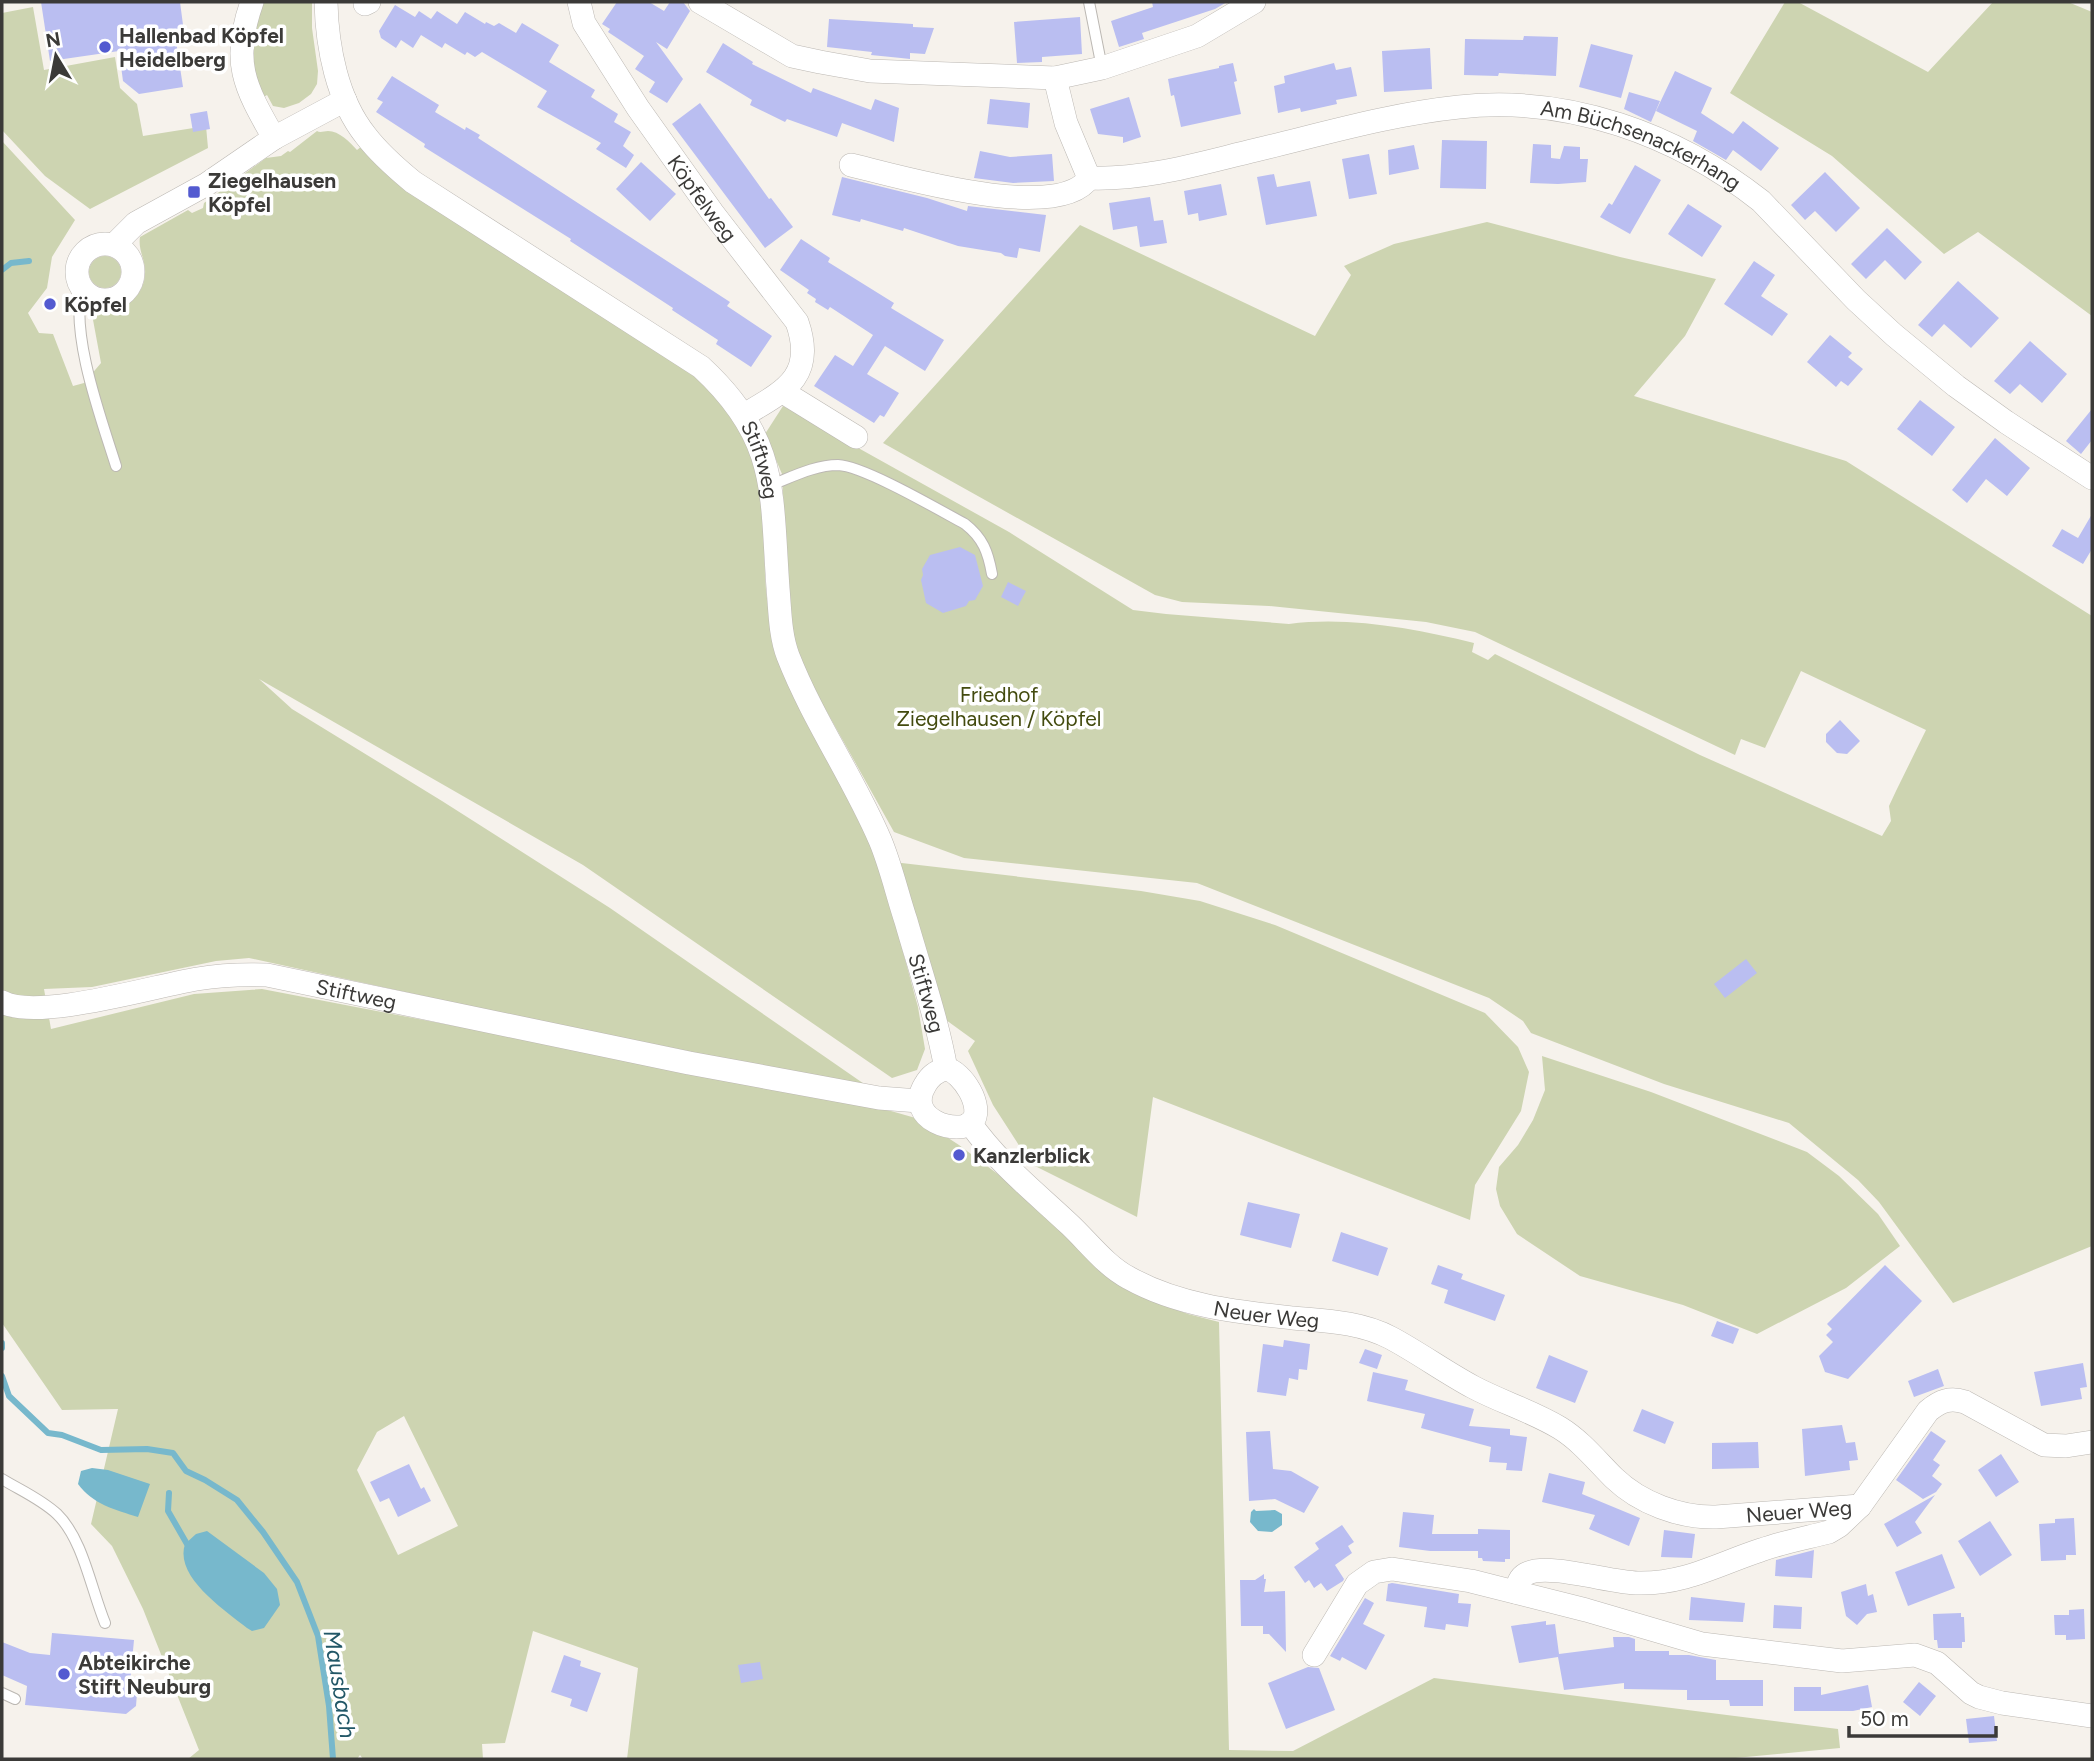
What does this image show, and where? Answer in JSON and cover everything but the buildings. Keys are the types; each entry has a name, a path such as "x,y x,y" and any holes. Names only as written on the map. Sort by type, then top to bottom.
{"street":[{"path":"253,2 242,35 242,65 249,92 274,138"},
{"name":"Stiftweg","path":"326,2 330,41 345,100 367,138 413,182 701,368 744,415 762,451 771,485 781,624 788,655 884,849 933,1013 946,1069"},
{"name":"Köpfelweg","path":"579,2 583,23 638,108 712,212 797,322 803,338 804,353 800,371 783,392 744,415"},
{"path":"700,2 792,56 820,62 870,71 1055,78 1102,68 1197,36 1254,2"},
{"path":"851,164 967,193 1046,198 1070,194 1084,187 1090,178 1066,122 1055,78"},
{"path":"114,245 136,223 206,184 274,138 345,100"},
{"name":"Am Büchsenackerhang","path":"1090,178 1115,179 1157,174 1334,131 1462,107 1515,105 1601,118 1668,143 1744,188 1761,201 1856,300 1894,335 1956,386 2092,478"},
{"path":"114,245 131,261 132,272 127,287 115,297 94,297 82,286 77,271 82,256 95,246 114,245"},
{"path":"783,392 856,437"},
{"name":"Stiftweg","path":"2,1002 25,1008 57,1007 197,979 242,974 267,975 689,1063 879,1098 919,1101"},
{"path":"946,1069 958,1073 970,1092 975,1112 970,1123 959,1126 939,1123 924,1114 919,1101 923,1088 932,1076 946,1069"},
{"name":"Neuer Weg","path":"970,1123 987,1147 1007,1168 1126,1277 1146,1287 1179,1299 1225,1310 1350,1324 1376,1331 1474,1388 1558,1427 1583,1445 1623,1485 1672,1511 1704,1518 1860,1506"},
{"path":"1860,1506 1928,1411 1942,1401 1953,1399 1965,1402 2044,1445 2092,1442"},
{"name":"Neuer Weg","path":"1516,1592 1519,1580 1524,1575 1541,1570 1637,1583 1702,1574 1761,1550 1829,1532 1860,1506"},
{"path":"1314,1655 1357,1584 1382,1569 1424,1573 1516,1592 1702,1644 1842,1661 1915,1655 1937,1663 1979,1697 2002,1703 2092,1716"}],"lane":[{"path":"1088,2 1102,68"},
{"path":"82,286 78,302 87,372 116,466"},
{"path":"771,485 823,466 841,465 865,473 965,524 984,544 992,574"},
{"path":"2,1479 36,1498 65,1523 76,1544 105,1623"},
{"path":"2,1693 15,1699"}],"green space":[{"path":"261,2 312,2 317,84 311,94 299,103 284,108 273,106 267,95 262,98 249,56"},
{"path":"1785,2 1798,2 1928,72 1993,2 2068,2 2092,12 2092,316 1978,232 1944,254 1832,156 1730,93"},
{"path":"33,7 44,70 115,57 120,88 137,104 143,136 206,126 208,148 90,209 45,176 2,130 2,13"},
{"path":"317,131 336,133 348,140 357,150 362,146 401,187 703,382 732,417 750,447 761,487 765,583 773,635 873,842 918,1007 925,1049 917,1070 892,1078 583,865 259,679 292,709 610,908 870,1088 249,958 216,961 92,987 44,989 51,1029 194,994 262,989 877,1107 919,1119 1015,1187 1149,1299 1219,1322 1229,1750 1293,1751 1434,1678 1838,1729 1840,1748 1725,1759 627,1759 638,1668 533,1631 505,1743 482,1744 483,1759 363,1759 360,1755 357,1759 188,1759 199,1750 143,1609 112,1546 91,1524 118,1409 62,1410 2,1323 2,141 75,220 52,257 47,288 28,313 39,333 53,334 73,386 84,383 101,363 91,309 111,311 120,308 136,297 141,289 145,269 140,237 188,210 192,213 203,208 204,203 266,158 290,152","holes":["404,1416 458,1526 398,1555 357,1470 377,1432"]},
{"name":"Friedhof Ziegelhausen / Köpfel","path":"1487,222 1716,279 1685,336 1634,396 1846,461 2092,616 2092,1246 1953,1303 1879,1202 1858,1180 1789,1123 1664,1084 1531,1033 1523,1021 1489,998 1197,883 964,858 894,832 803,669 790,627 782,474 765,434 783,406 1009,532 1133,610 1289,624 1359,623 1429,633 1474,643 1472,652 1488,660 1495,654 1700,755 1882,836 1891,821 1889,806 1926,730 1801,671 1765,748 1741,739 1735,755 1475,632 1426,622 1269,606 1182,602 1155,595 883,443 1080,225 1315,336 1351,275 1344,266 1394,244"},
{"path":"105,256 116,261 121,272 116,283 105,288 94,283 89,272 94,261"},
{"path":"893,862 1141,891 1200,901 1275,925 1485,1013 1518,1047 1529,1072 1521,1111 1475,1185 1470,1220 1153,1097 1137,1217 1031,1164 993,1105 968,1051 975,1041 935,1012"},
{"path":"1542,1056 1651,1092 1807,1152 1839,1176 1878,1214 1900,1246 1846,1288 1757,1334 1683,1305 1580,1276 1517,1234 1500,1206 1496,1189 1499,1167 1518,1145 1533,1120 1545,1090"}],"water":[{"path":"92,1468 108,1470 150,1484 138,1517 105,1505 84,1491 78,1484 81,1471"},
{"path":"1254,1509 1275,1510 1282,1514 1282,1525 1272,1532 1258,1531 1250,1522"},
{"path":"207,1531 264,1573 277,1589 280,1605 264,1628 252,1631 247,1628 204,1592 187,1569 185,1544 196,1534"}],"waterway":[{"path":"2,270 11,263 29,261"},
{"name":"Mausbach","path":"2,1343 2,1348"},
{"name":"Mausbach","path":"2,1376 9,1396 48,1433 62,1435 101,1450 147,1449 173,1453 186,1471 237,1500 297,1582 318,1636 329,1706 333,1759"},
{"path":"169,1493 168,1511 187,1544"}],"place":[{"name":"Hallenbad Köpfel Heidelberg","path":"105,47"},
{"name":"Ziegelhausen Köpfel","path":"194,192"},
{"name":"Köpfel","path":"50,304"},
{"name":"Kanzlerblick","path":"959,1155"},
{"name":"Abteikirche Stift Neuburg","path":"64,1674"}]}
